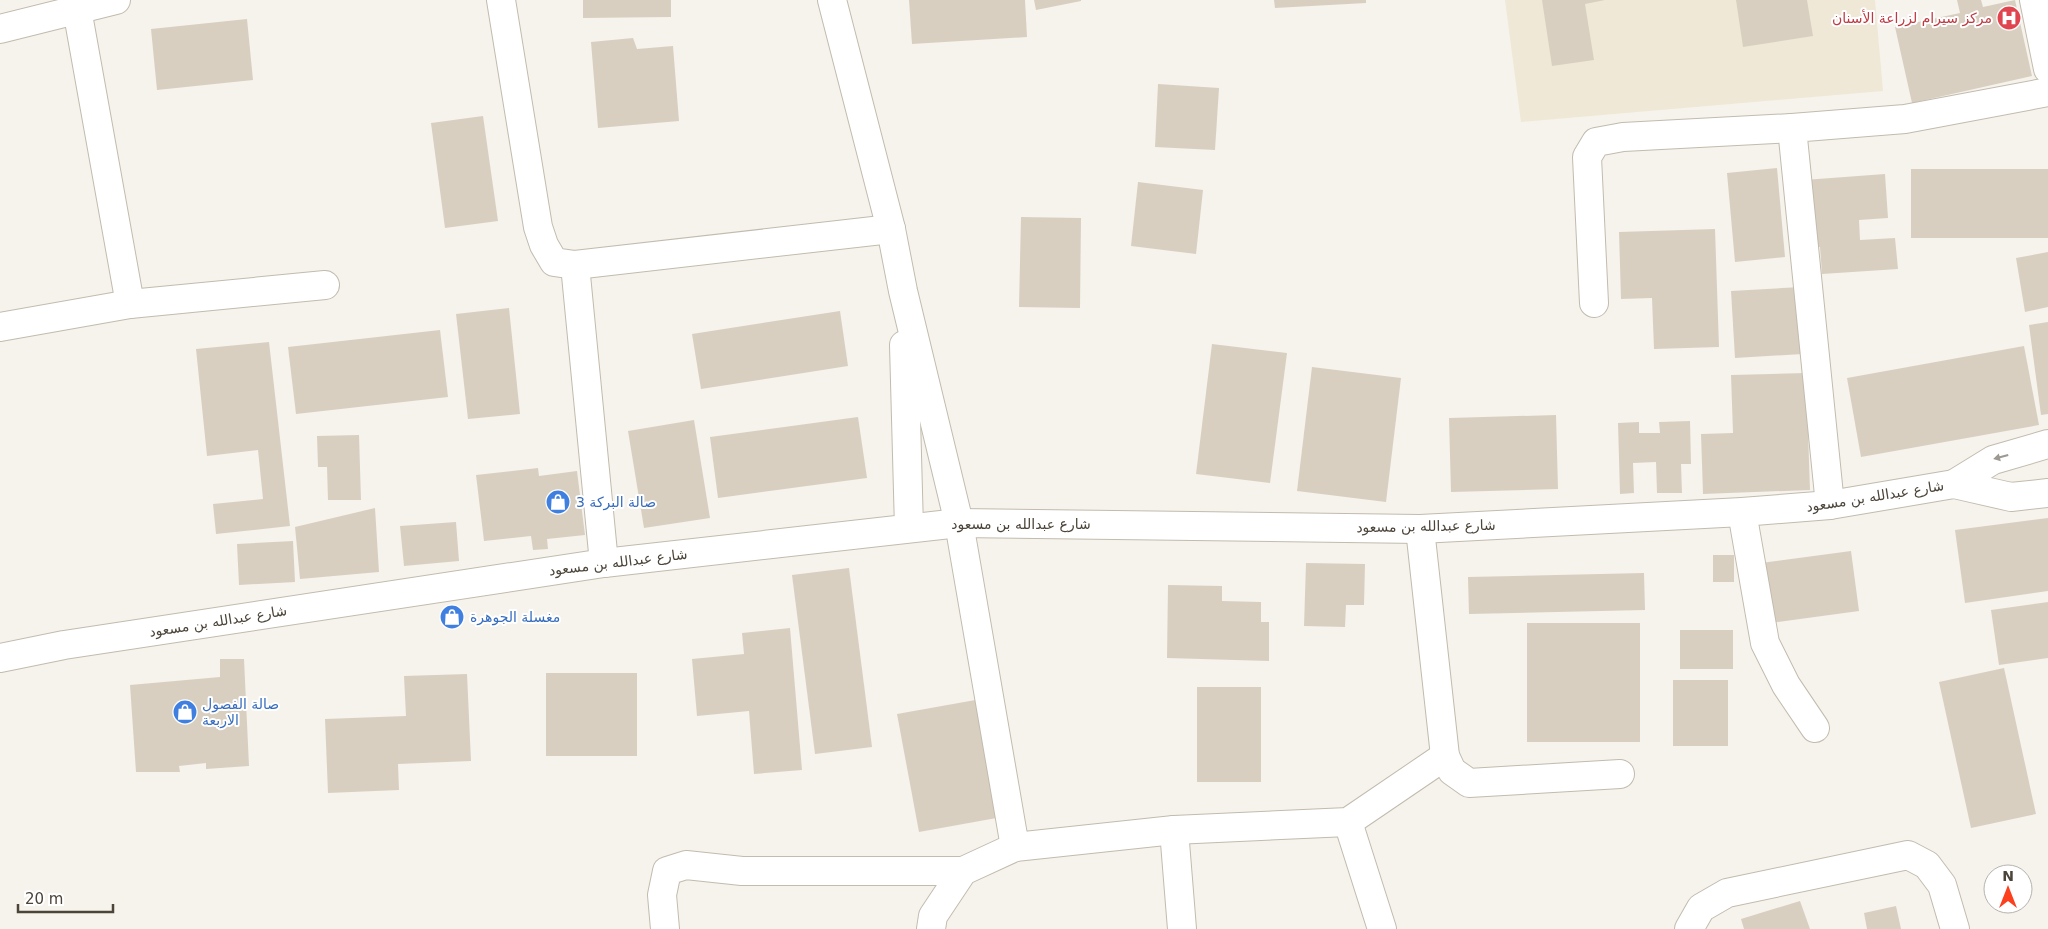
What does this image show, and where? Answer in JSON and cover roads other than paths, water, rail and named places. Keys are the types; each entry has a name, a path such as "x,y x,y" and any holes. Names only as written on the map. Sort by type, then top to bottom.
{"street":[{"path":"0,28 116,0"},
{"path":"501,0 538,227 544,245 554,262 575,265 891,229"},
{"path":"832,0 891,229 903,291 959,523 1015,848"},
{"path":"2034,0 2048,69"},
{"path":"77,10 130,304"},
{"path":"1594,303 1587,157 1596,142 1624,137 1792,128 1905,119 2048,92"},
{"path":"1792,128 1830,506"},
{"path":"575,265 604,563"},
{"path":"0,327 130,304 325,285"},
{"path":"903,291 909,528"},
{"path":"1954,484 1993,460 2048,444"},
{"name":"شارع عبدالله بن مسعود","path":"0,658 64,645 604,563 959,523 1420,529 1830,506 1954,484 2011,497 2048,494"},
{"path":"1742,512 1765,643 1786,685 1815,728"},
{"path":"1420,529 1445,756 1452,771 1469,783 1620,774"},
{"path":"665,929 662,895 668,871 686,865 742,871 963,871 1015,848 1174,830 1348,822 1445,756"},
{"path":"1348,822 1382,929"},
{"path":"1174,830 1182,929"},
{"path":"1689,929 1701,908 1727,893 1908,855 1927,865 1942,885 1955,929"},
{"path":"931,929 933,916 963,871"}],"place":[{"name":"مركز سيرام لزراعة الأسنان","path":"2009,18"},
{"name":"صالة البركة 3","path":"558,502"},
{"name":"مغسلة الجوهرة","path":"452,617"},
{"name":"صالة الفصول الاربعة","path":"185,712"}]}
